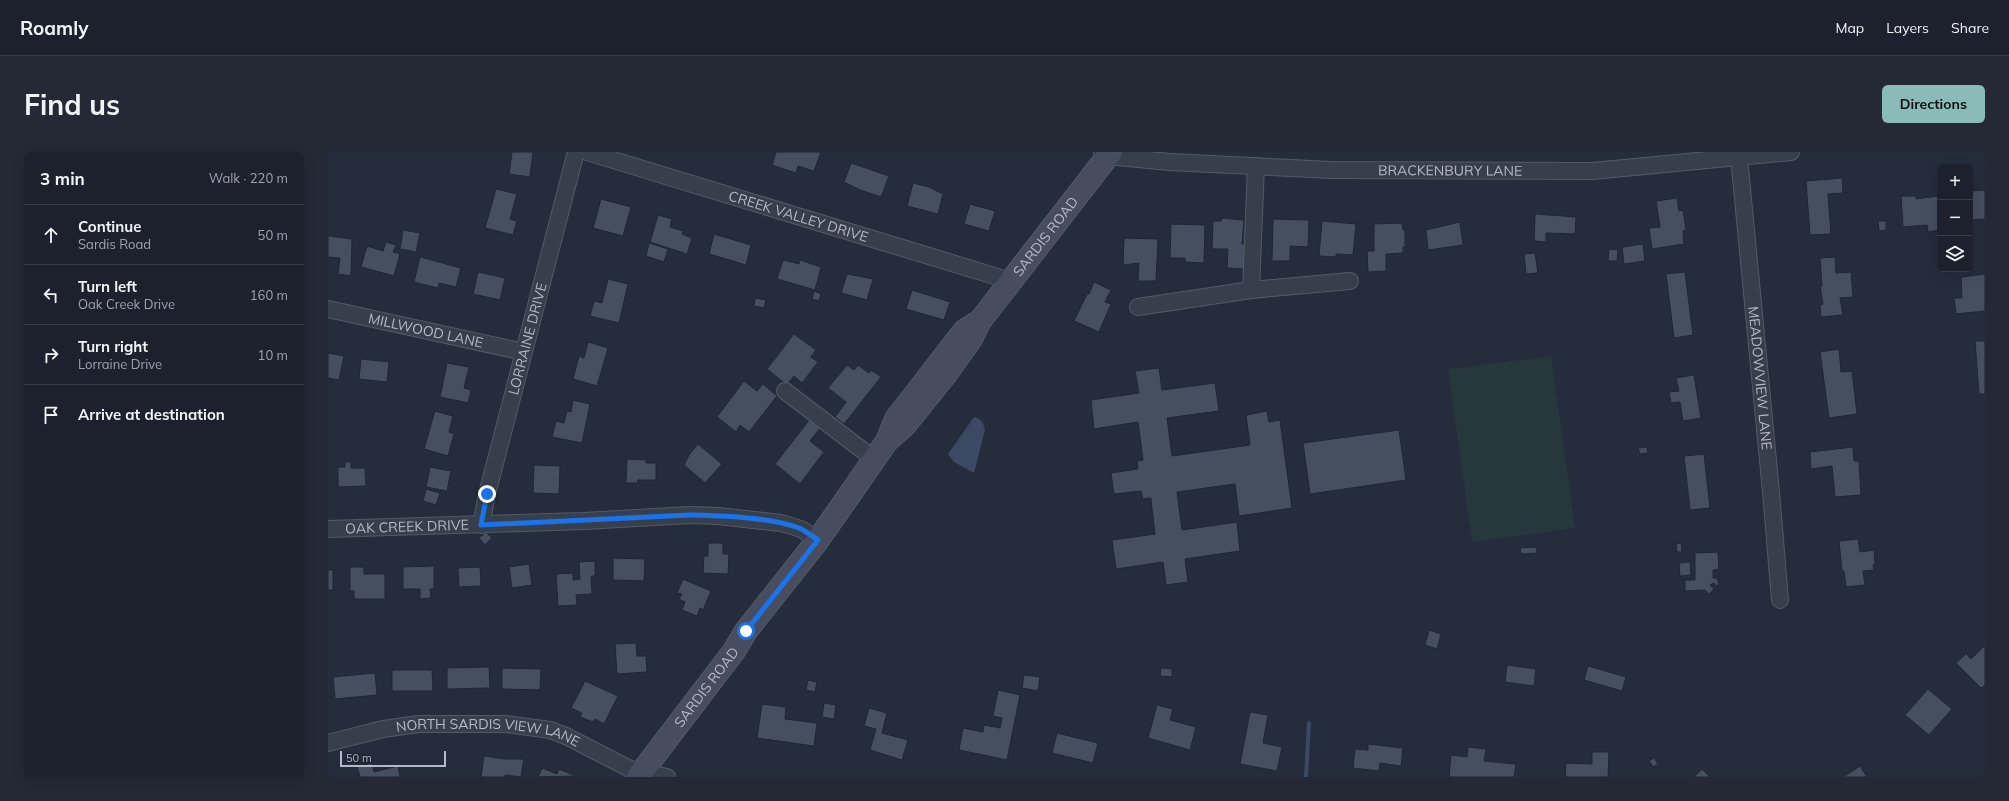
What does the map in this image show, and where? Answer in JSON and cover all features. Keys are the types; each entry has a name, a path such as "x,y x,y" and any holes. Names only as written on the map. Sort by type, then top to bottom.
{"main road":[{"name":"SARDIS ROAD","path":"640,775 734,651 746,631 818,540 887,441 905,425 946,374 971,339 980,321 1107,153"}],"street":[{"name":"LORRAINE DRIVE","path":"481,525 576,152"},
{"name":"CREEK VALLEY DRIVE","path":"587,152 1011,281"},
{"name":"BRACKENBURY LANE","path":"1107,153 1170,162 1331,170 1593,171 1665,158 1739,157 1791,152"},
{"name":"MEADOWVIEW LANE","path":"1739,157 1780,600"},
{"path":"1251,290 1256,166"},
{"path":"1138,307 1251,290 1350,281"},
{"name":"MILLWOOD LANE","path":"328,309 524,352"},
{"path":"785,391 874,459"},
{"name":"OAK CREEK DRIVE","path":"328,529 481,525 690,515 718,516 781,523 800,529 818,540"},
{"name":"NORTH SARDIS VIEW LANE","path":"328,744 383,729 419,724 506,724 550,730 566,736 640,775 667,777"}],"shaded area":[{"path":"1551,356 1575,528 1472,542 1448,369"}],"water":[{"path":"974,417 982,422 985,430 974,473 954,462 948,454"}],"building":[{"path":"512,152 533,152 530,177 509,174"},
{"path":"776,152 821,152 814,171 798,166 796,173 772,165"},
{"path":"851,163 889,176 881,197 860,190 844,182"},
{"path":"1842,178 1843,193 1828,194 1831,234 1810,235 1806,181"},
{"path":"913,183 929,187 943,194 938,214 907,206"},
{"path":"496,189 517,194 510,219 517,221 513,235 485,228"},
{"path":"1985,190 1985,219 1973,220 1973,191"},
{"path":"1901,196 1916,196 1916,199 1937,196 1937,230 1928,232 1927,225 1903,227"},
{"path":"1677,198 1679,211 1683,210 1686,230 1683,231 1684,244 1652,249 1649,228 1660,227 1656,201"},
{"path":"601,199 631,207 623,236 593,228"},
{"path":"970,204 995,211 989,231 964,224"},
{"path":"1535,214 1576,217 1575,234 1546,233 1546,242 1534,241"},
{"path":"658,215 672,219 670,227 683,231 682,234 692,238 687,254 650,242"},
{"path":"1222,218 1244,220 1242,244 1247,244 1246,269 1227,268 1228,249 1212,249 1213,221 1221,221"},
{"path":"1273,219 1309,220 1308,247 1290,246 1290,261 1272,261"},
{"path":"1322,221 1356,224 1353,255 1336,254 1336,257 1319,256"},
{"path":"1878,221 1886,221 1886,230 1879,231"},
{"path":"1460,222 1463,245 1428,250 1426,230"},
{"path":"1402,223 1403,230 1405,230 1405,247 1403,247 1403,253 1386,254 1386,271 1368,272 1367,251 1374,251 1374,224"},
{"path":"1171,224 1205,225 1204,263 1185,262 1185,258 1170,258"},
{"path":"403,230 420,233 416,252 400,249"},
{"path":"714,234 751,245 746,265 709,254"},
{"path":"328,236 352,239 351,276 338,274 340,258 328,257"},
{"path":"1124,238 1158,239 1156,281 1138,281 1139,263 1123,265"},
{"path":"386,242 396,245 393,252 400,254 394,276 361,267 367,246 383,251"},
{"path":"649,243 668,249 664,262 646,256"},
{"path":"1643,244 1645,261 1624,264 1622,247"},
{"path":"1609,249 1618,250 1617,261 1608,261"},
{"path":"1535,253 1538,273 1526,274 1524,254"},
{"path":"420,257 461,268 456,287 439,283 438,288 414,282"},
{"path":"1835,257 1836,273 1851,272 1853,297 1840,298 1843,315 1821,317 1820,305 1823,304 1820,286 1822,286 1820,258"},
{"path":"783,260 799,264 800,260 821,267 815,290 777,279"},
{"path":"478,272 505,278 500,300 473,294"},
{"path":"1685,272 1693,335 1674,338 1666,274"},
{"path":"847,274 873,279 867,300 841,293"},
{"path":"1985,274 1985,311 1956,314 1954,298 1962,298 1961,277"},
{"path":"608,279 628,284 619,323 590,316 594,301 602,303"},
{"path":"1094,282 1111,290 1105,302 1111,304 1099,332 1074,321"},
{"path":"912,290 950,302 944,320 906,309"},
{"path":"814,291 821,294 819,301 812,299"},
{"path":"755,298 766,300 764,308 754,306"},
{"path":"794,334 816,350 811,357 818,362 802,383 794,376 787,385 767,369"},
{"path":"1975,341 1985,341 1985,394 1979,394"},
{"path":"588,342 608,348 597,386 573,379 579,356 584,358"},
{"path":"1839,349 1841,372 1852,371 1857,414 1829,418 1820,352"},
{"path":"328,353 344,356 339,380 328,378"},
{"path":"361,359 389,362 387,382 359,379"},
{"path":"447,363 469,367 464,388 471,390 468,403 440,397"},
{"path":"847,365 854,370 858,365 869,373 871,370 881,377 844,424 835,417 846,402 828,388"},
{"path":"1159,368 1162,390 1215,383 1219,411 1167,418 1172,456 1250,445 1246,415 1267,411 1269,422 1280,420 1292,508 1239,516 1235,484 1177,492 1182,530 1237,522 1240,551 1185,559 1188,582 1166,585 1163,562 1116,569 1112,540 1155,534 1151,498 1143,499 1141,491 1114,494 1111,473 1138,469 1137,461 1143,460 1138,422 1094,429 1091,400 1139,393 1135,371"},
{"path":"1694,375 1701,418 1683,421 1680,402 1671,403 1669,392 1679,391 1676,378"},
{"path":"744,381 757,391 763,384 777,396 749,432 740,425 736,432 717,417"},
{"path":"573,400 590,404 582,443 552,437 556,421 564,423 567,411 571,412"},
{"path":"435,411 453,416 449,432 454,434 448,456 424,449"},
{"path":"810,419 821,427 810,441 824,452 800,484 775,464"},
{"path":"1399,430 1406,480 1310,494 1303,443"},
{"path":"698,444 722,464 705,483 684,465 689,455"},
{"path":"1647,447 1648,453 1640,454 1638,448"},
{"path":"1853,447 1854,461 1859,461 1861,495 1835,497 1832,466 1811,469 1810,452"},
{"path":"1704,454 1710,508 1690,510 1684,456"},
{"path":"627,459 646,460 646,463 656,463 656,480 638,480 637,483 626,483"},
{"path":"345,462 351,462 351,468 365,468 366,486 338,487 338,467 345,467"},
{"path":"534,465 560,466 559,494 533,493"},
{"path":"430,467 451,471 447,491 426,487"},
{"path":"426,489 440,493 436,505 423,501"},
{"path":"486,532 492,538 485,545 479,538"},
{"path":"1858,539 1860,552 1874,550 1874,570 1863,571 1865,585 1846,587 1844,571 1842,571 1839,541"},
{"path":"708,543 723,543 723,554 729,554 728,574 703,573 704,556 708,556"},
{"path":"1681,543 1682,552 1677,552 1676,544"},
{"path":"1536,547 1537,553 1521,554 1520,548"},
{"path":"1718,552 1719,569 1713,570 1713,578 1717,578 1719,584 1717,586 1713,583 1710,585 1714,589 1709,594 1705,590 1685,591 1685,580 1695,580 1695,553"},
{"path":"613,558 645,559 644,581 613,580"},
{"path":"595,561 595,576 591,576 592,594 576,595 577,605 558,606 556,574 573,573 573,580 580,579 579,562"},
{"path":"1690,562 1691,575 1680,576 1679,563"},
{"path":"529,564 532,585 512,588 509,567"},
{"path":"434,566 434,589 430,589 431,598 420,599 420,589 403,589 403,567"},
{"path":"350,567 364,567 364,574 385,574 385,599 354,599 354,591 350,591"},
{"path":"480,567 481,586 459,587 458,568"},
{"path":"328,570 333,570 333,590 328,590"},
{"path":"683,579 711,591 703,610 700,608 697,616 682,610 685,602 679,599 682,594 677,593"},
{"path":"1429,630 1441,634 1437,649 1425,645"},
{"path":"636,643 637,656 646,656 647,672 617,674 615,644"},
{"path":"1985,645 1985,685 1981,688 1956,663 1966,654 1971,659"},
{"path":"1507,665 1536,669 1534,686 1505,682"},
{"path":"1588,666 1626,677 1622,691 1584,680"},
{"path":"489,667 490,688 447,689 447,668"},
{"path":"502,668 541,669 540,690 502,689"},
{"path":"1161,668 1172,669 1172,677 1160,676"},
{"path":"392,670 432,670 433,691 392,691"},
{"path":"375,673 377,695 335,699 333,677"},
{"path":"1024,675 1040,677 1038,691 1022,688"},
{"path":"808,680 817,682 815,692 806,690"},
{"path":"585,681 618,696 604,724 595,719 593,722 580,717 582,713 571,708"},
{"path":"1928,689 1952,709 1929,735 1905,715"},
{"path":"998,690 1020,695 1007,760 959,750 963,728 983,732 984,725 1000,728 1002,718 993,716"},
{"path":"824,703 836,705 834,719 822,717"},
{"path":"762,704 786,707 785,719 817,723 814,746 757,738"},
{"path":"1157,705 1173,709 1170,720 1196,727 1190,750 1148,738"},
{"path":"869,708 887,713 882,733 908,740 902,760 870,750 876,729 864,726"},
{"path":"1250,712 1268,715 1263,743 1282,747 1277,771 1240,764"},
{"path":"1057,733 1098,743 1093,763 1052,753"},
{"path":"1368,744 1403,748 1401,766 1380,763 1379,771 1353,768 1355,749 1368,750"},
{"path":"1468,747 1486,749 1484,761 1516,764 1514,777 1449,777 1451,755 1467,757"},
{"path":"1592,752 1609,752 1608,777 1565,777 1566,763 1592,764"},
{"path":"484,756 505,759 524,759 521,777 505,775 505,777 481,777"},
{"path":"1654,758 1658,764 1653,767 1649,761"},
{"path":"372,763 374,772 398,766 400,777 360,777 357,767"},
{"path":"1860,766 1867,777 1843,777"},
{"path":"542,768 557,774 559,769 576,776 538,777"},
{"path":"1702,769 1710,777 1694,777"}],"waterway":[{"path":"1306,777 1309,723"}],"route":[{"path":"487,494 481,525 690,515 718,516 781,523 800,529 818,540 746,631"}]}
